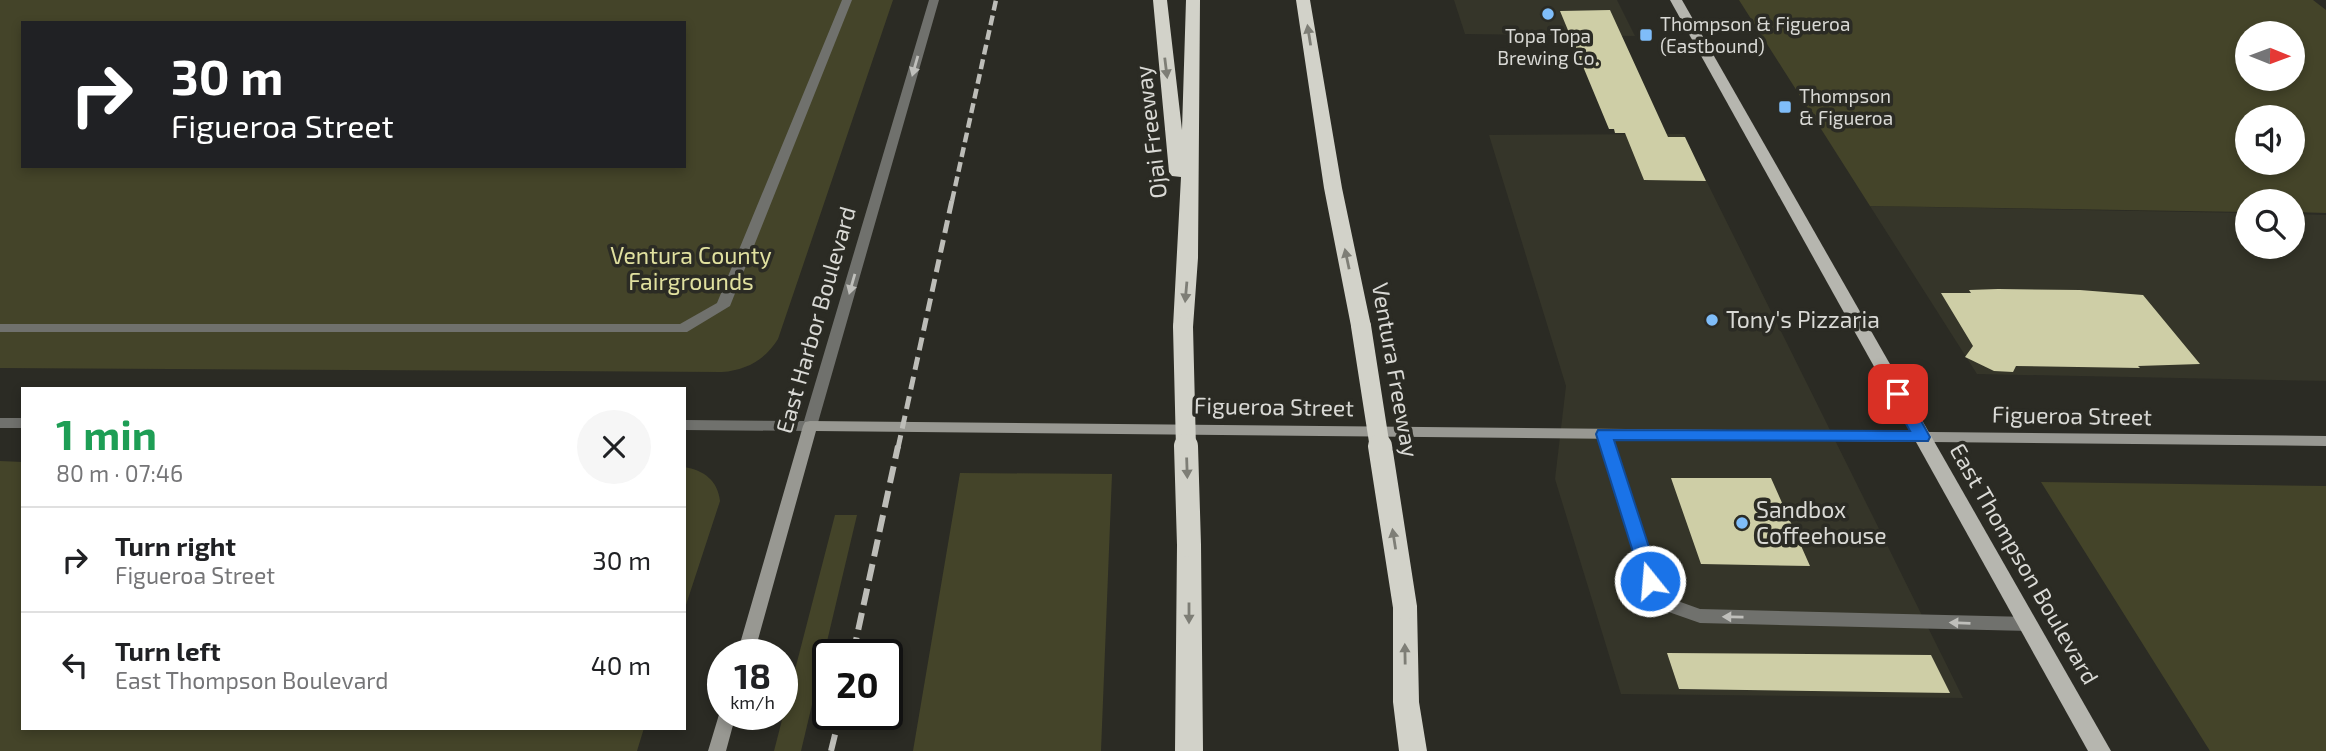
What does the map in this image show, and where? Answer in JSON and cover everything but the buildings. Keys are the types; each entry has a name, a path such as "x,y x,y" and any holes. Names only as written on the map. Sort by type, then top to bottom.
{"highway":[{"name":"Ojai Freeway","path":"1160,0 1188,258"},
{"path":"1189,751 1189,545 1183,327 1188,258 1193,0"},
{"name":"Ventura Freeway","path":"1303,0 1333,188 1361,326 1405,607 1406,702 1413,751"},
{"path":"1406,702 1424,751"}],"main road":[{"name":"East Thompson Boulevard","path":"1676,0 2100,751"}],"street":[{"path":"0,328 682,329 723,306 847,0"},
{"name":"East Harbor Boulevard","path":"749,639 934,0"},
{"path":"0,423 21,423"},
{"name":"Figueroa Street","path":"686,425 2326,441"},
{"path":"1604,434 1650,581 1669,605 1700,616 2028,624"},
{"path":"717,751 723,730"}],"shaded area":[{"path":"1454,0 1617,0 1635,36 1465,34"},
{"path":"1683,134 1963,698 1621,694 1555,479 1566,386 1489,135"},
{"path":"1870,206 2235,213 2235,259 2305,259 2305,214 2326,215 2326,381 1977,374"}],"green space":[{"name":"Ventura County Fairgrounds","path":"0,0 893,0 778,339 761,358 739,369 722,372 0,368"},
{"path":"1739,0 2313,0 2326,10 2326,213 2305,212 2305,189 2235,189 2235,212 1870,206"},
{"path":"0,461 21,462 21,730 643,730 637,751 0,751"},
{"path":"686,468 709,478 719,494 720,501 686,605"},
{"path":"960,473 1112,474 1101,751 913,751"},
{"path":"2041,482 2326,486 2326,751 2210,751"},
{"path":"835,515 857,515 828,639 812,639 812,705 801,751 774,751 779,730 798,730 798,658"}],"railway":[{"path":"952,201 996,0"},
{"path":"898,448 952,200"},
{"path":"856,639 898,446"},
{"path":"831,751 836,730"}],"place":[{"name":"Topa Topa Brewing Co.","path":"1548,14"},
{"name":"Thompson & Figueroa (Eastbound)","path":"1646,35"},
{"name":"Thompson & Figueroa","path":"1785,107"},
{"name":"Tony's Pizzaria","path":"1712,320"},
{"name":"Sandbox Coffeehouse","path":"1742,523"}],"route":[{"path":"1650,581 1604,434 1922,437 1898,394"}]}
